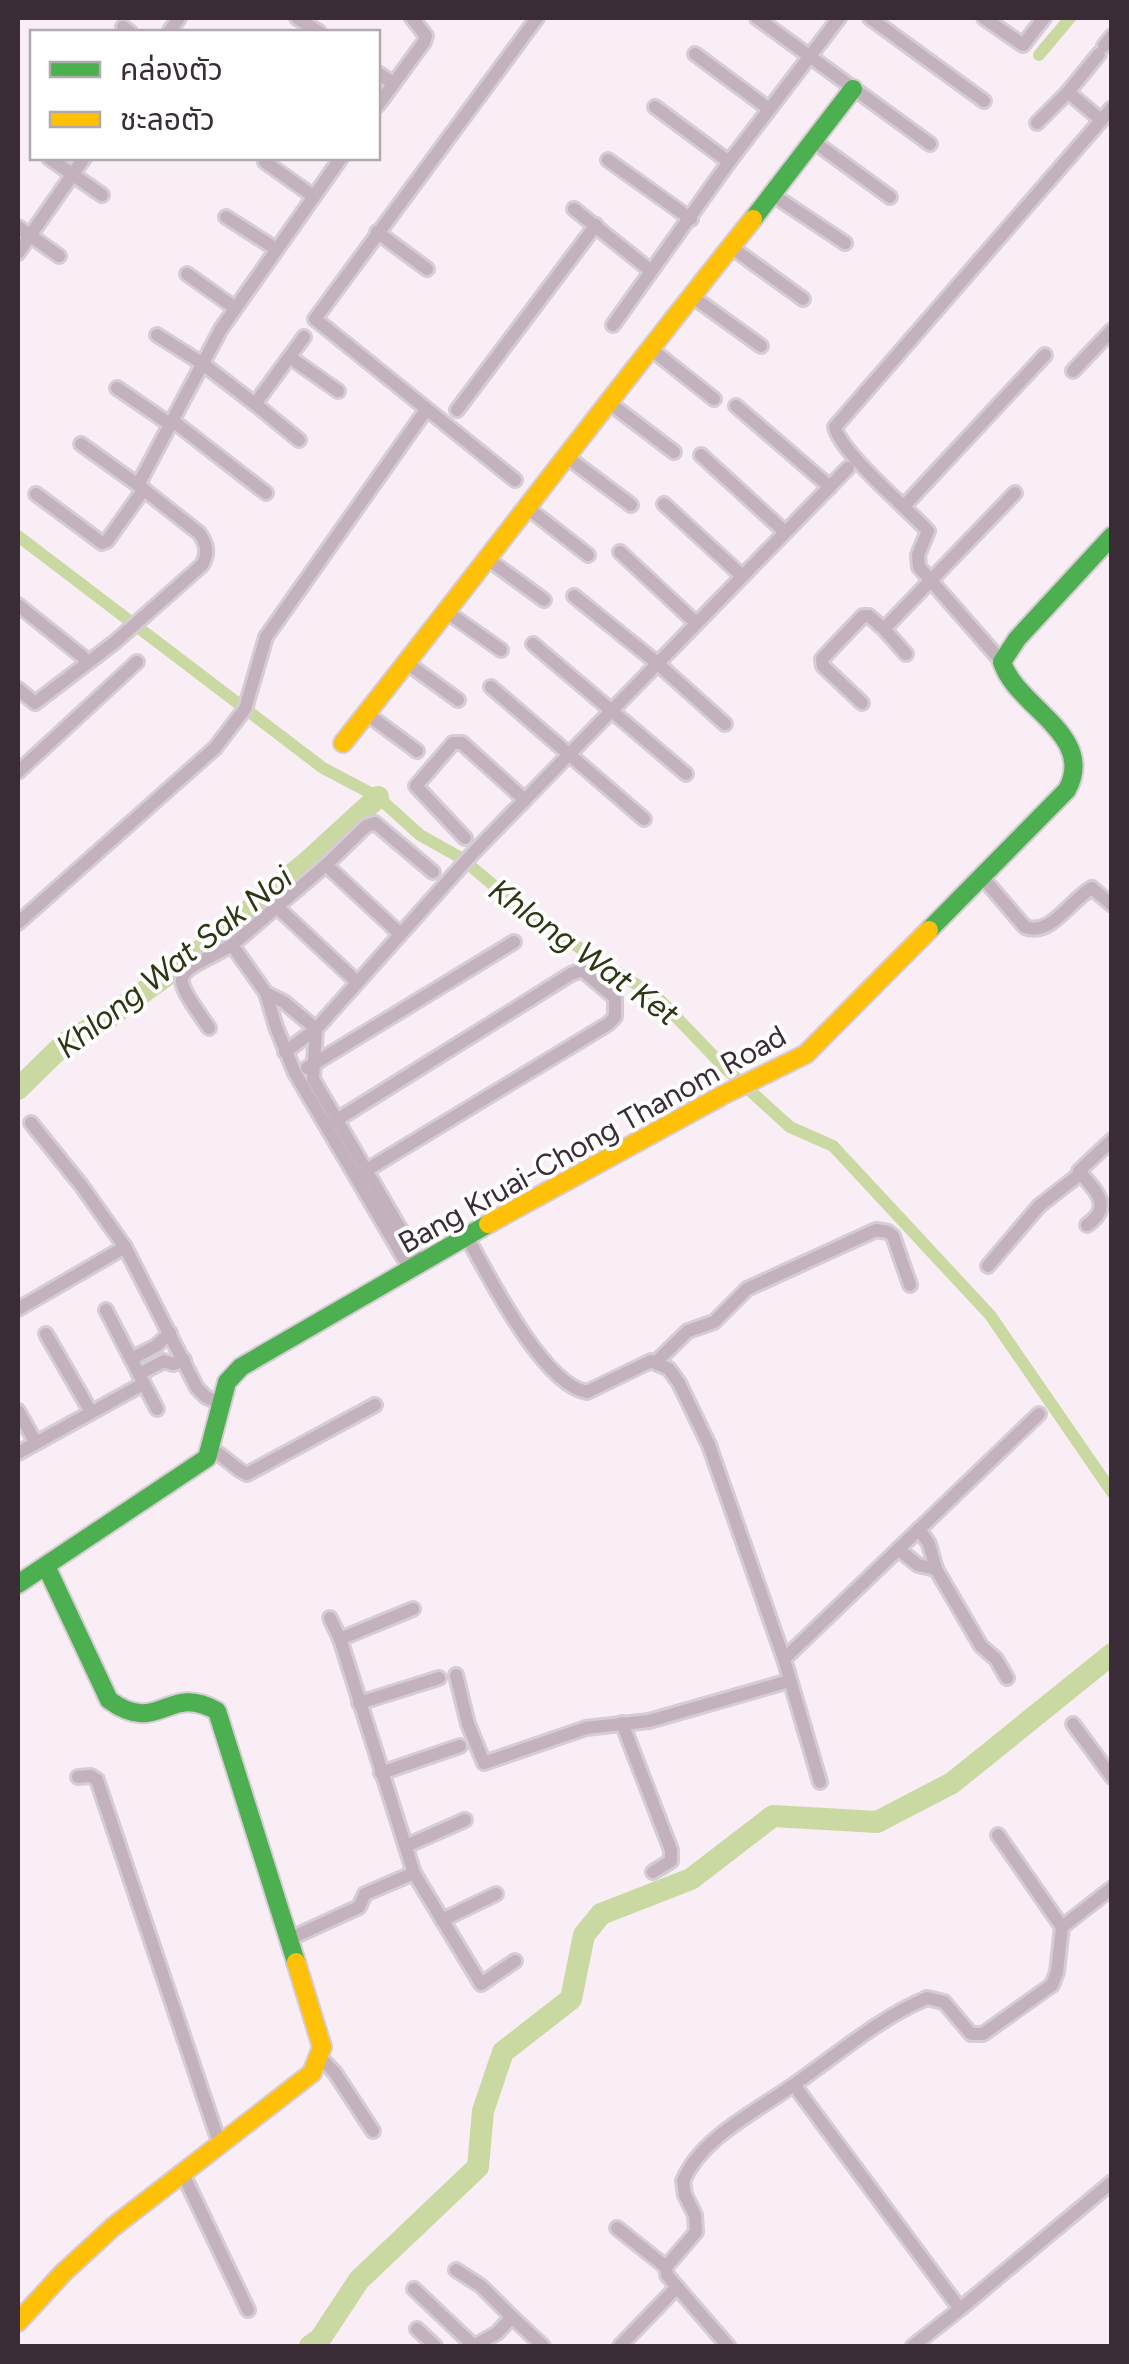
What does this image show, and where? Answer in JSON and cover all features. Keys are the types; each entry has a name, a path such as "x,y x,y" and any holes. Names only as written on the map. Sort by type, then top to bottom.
{"street":[{"path":"380,102 426,36 412,18"},
{"path":"516,480 315,319 537,18"},
{"path":"757,18 930,144"},
{"path":"614,325 728,162 838,18"},
{"path":"870,18 984,101"},
{"path":"984,18 1023,45 1044,18"},
{"path":"1037,123 1105,45"},
{"path":"695,54 768,109"},
{"path":"380,74 393,84"},
{"path":"343,743 853,89"},
{"path":"1068,92 1101,120"},
{"path":"655,108 728,162"},
{"path":"1112,108 838,422 836,434 928,531 917,563 1002,662 1017,639 1112,536"},
{"path":"813,141 890,197"},
{"path":"53,160 102,195"},
{"path":"18,252 24,231 82,160"},
{"path":"36,494 102,544 141,487 235,308 339,160"},
{"path":"608,160 691,219"},
{"path":"265,162 313,196"},
{"path":"773,195 844,243"},
{"path":"574,209 651,270"},
{"path":"226,217 276,249"},
{"path":"457,410 596,225"},
{"path":"24,231 59,256"},
{"path":"377,232 427,269"},
{"path":"731,247 803,300"},
{"path":"187,274 235,308"},
{"path":"692,296 761,346"},
{"path":"1073,371 1112,330"},
{"path":"157,335 203,364 299,440"},
{"path":"255,404 304,337"},
{"path":"651,349 714,399"},
{"path":"904,505 1046,355"},
{"path":"291,358 338,392"},
{"path":"117,388 266,492"},
{"path":"608,401 674,452"},
{"path":"736,406 830,487"},
{"path":"18,923 216,748 237,724 250,695 266,636 426,410"},
{"path":"18,689 35,703 145,617 207,556 206,542 199,533 81,444"},
{"path":"700,456 785,532"},
{"path":"567,457 631,504"},
{"path":"285,1052 316,1029 473,853 848,468"},
{"path":"884,629 1015,494"},
{"path":"664,504 741,576"},
{"path":"529,509 588,555"},
{"path":"620,552 696,623"},
{"path":"489,560 544,600"},
{"path":"574,596 725,724"},
{"path":"18,605 83,657"},
{"path":"447,612 500,650"},
{"path":"862,703 823,666 822,658 863,616 870,616 906,654"},
{"path":"533,644 686,774"},
{"path":"18,772 138,662"},
{"name":"Bang Kruai-Chong Thanom Road","path":"211,1449 227,1382 241,1366 467,1236 721,1096 806,1054 984,878 1067,790 1076,767 1067,743 1006,676 1002,662"},
{"path":"407,663 458,700"},
{"path":"492,687 644,818"},
{"path":"366,714 417,751"},
{"path":"465,838 416,786 453,743 462,743 525,800"},
{"path":"209,1028 182,989 180,980 184,972 232,945 366,826 375,823 432,872"},
{"path":"326,865 399,933"},
{"path":"984,878 1025,927 1034,930 1044,929 1092,888 1112,905"},
{"path":"277,907 357,982"},
{"path":"295,1074 514,942"},
{"path":"232,945 266,993 295,1074 335,1127 415,1266"},
{"path":"335,1127 571,974 582,970 615,998 615,1018 608,1024 366,1178"},
{"path":"266,993 294,1009 316,1029"},
{"path":"316,1029 313,1078 335,1127"},
{"path":"31,1123 82,1185 125,1247 201,1393 220,1402"},
{"path":"988,1266 1039,1206 1080,1174 1081,1168 1112,1140"},
{"path":"1080,1174 1096,1188 1100,1203 1098,1216 1087,1225"},
{"path":"467,1236 511,1315 536,1350 570,1386 587,1392 656,1362 688,1330 714,1322 747,1289 876,1230 893,1236 910,1285"},
{"path":"18,1309 125,1247"},
{"path":"106,1310 157,1409"},
{"path":"131,1359 156,1346 170,1333"},
{"path":"46,1334 90,1412"},
{"path":"156,1346 164,1361 173,1364 184,1360"},
{"path":"18,1453 90,1412 164,1361"},
{"path":"656,1362 669,1369 679,1383 709,1445 784,1659 820,1782"},
{"path":"18,1584 196,1466 211,1449 248,1474 375,1405"},
{"path":"18,1411 36,1443"},
{"path":"784,1659 1039,1414"},
{"path":"919,1529 936,1569 981,1646 996,1659 1007,1678"},
{"path":"898,1549 918,1564 936,1569"},
{"path":"18,2322 70,2264 219,2142 301,2084 316,2068 322,2047 217,1711 194,1700 184,1700 143,1717 119,1710 108,1700 46,1566"},
{"path":"340,1639 412,1609"},
{"path":"330,1618 414,1872 481,1984 515,1962"},
{"path":"456,1676 468,1724 484,1764 586,1728 649,1722 788,1681"},
{"path":"358,1702 439,1678"},
{"path":"622,1723 671,1850 671,1861 653,1872"},
{"path":"1073,1724 1112,1777"},
{"path":"381,1773 460,1746"},
{"path":"78,1776 97,1780 219,2142"},
{"path":"406,1846 465,1820"},
{"path":"666,2267 696,2232 695,2216 683,2187 684,2176 721,2136 863,2034 927,1998 944,2002 971,2034 983,2034 1052,1984 1058,1972 1062,1927 998,1834"},
{"path":"289,1939 360,1907 365,1894 414,1872"},
{"path":"1062,1927 1112,1888"},
{"path":"442,1920 496,1894"},
{"path":"321,2058 373,2131"},
{"path":"794,2085 960,2309"},
{"path":"182,2172 248,2310"},
{"path":"913,2346 1112,2182"},
{"path":"618,2228 666,2267 667,2276 728,2346"},
{"path":"456,2270 481,2286 543,2346"},
{"path":"620,2346 676,2286"},
{"path":"414,2288 474,2346 497,2333 512,2317"},
{"path":"417,2329 434,2346"}],"waterway":[{"path":"1039,55 1070,18"},
{"name":"Khlong Wat Ket","path":"18,536 323,768 378,797 420,835 461,858 530,916 659,999 724,1067 790,1127 833,1146 990,1315 1112,1492"},
{"name":"Khlong Wat Sak Noi","path":"18,1089 66,1042 105,1020 205,947 378,797"},
{"path":"310,2346 320,2339 359,2280 478,2167 483,2111 503,2052 571,1999 584,1935 601,1914 691,1879 773,1816 877,1822 952,1783 1112,1654"}],"traffic: fast":[{"path":"753,219 853,89"},
{"path":"929,930 1067,790 1073,771 1071,753 1063,737 1022,693 1002,662 1017,639 1112,536"},
{"path":"18,1584 207,1458 227,1382 241,1367 488,1224"},
{"path":"46,1566 109,1700 140,1713 186,1702 217,1711 296,1962"}],"traffic: slow":[{"path":"343,743 753,219"},
{"path":"488,1224 721,1096 806,1054 929,930"},
{"path":"18,2322 113,2227 312,2073 322,2047 296,1962"}]}
